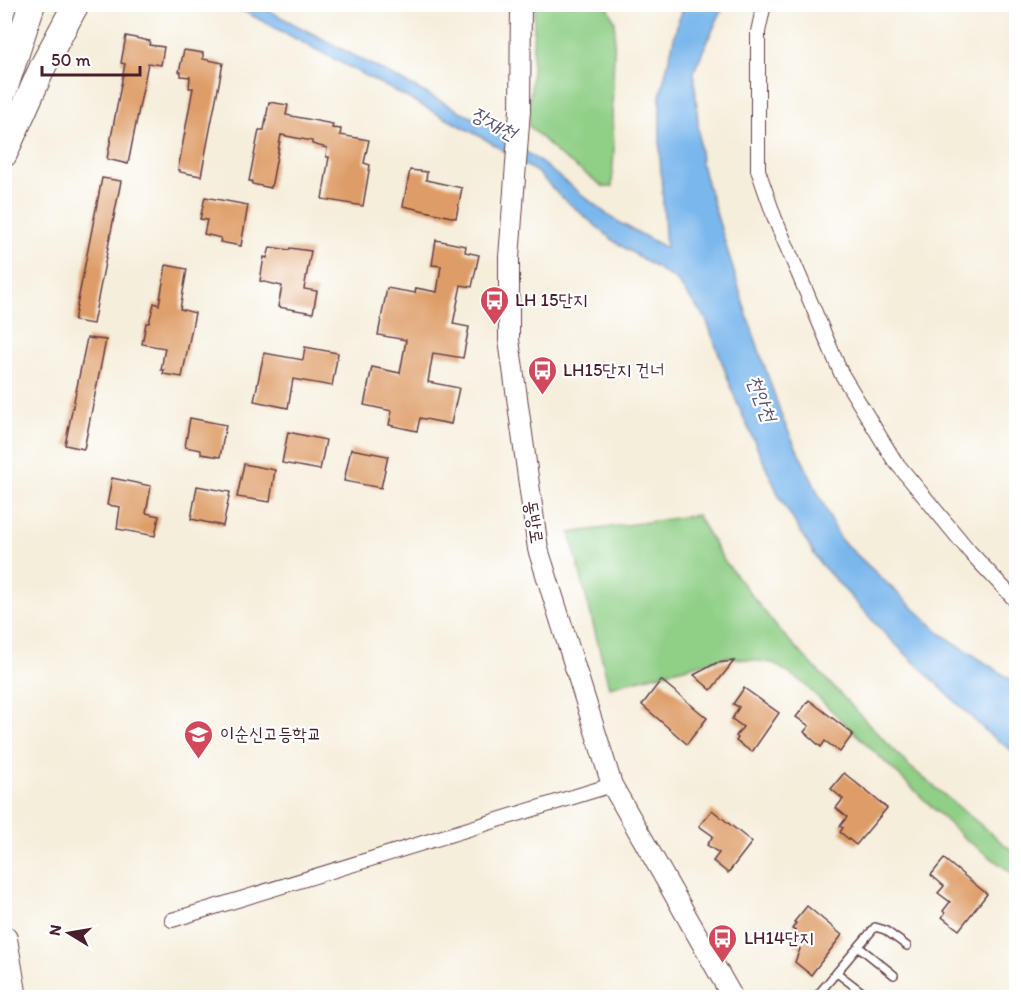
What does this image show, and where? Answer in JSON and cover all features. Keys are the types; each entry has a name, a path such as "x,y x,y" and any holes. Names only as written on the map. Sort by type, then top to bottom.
{"highway":[{"path":"4,90 17,4"},
{"path":"4,90 32,4"},
{"path":"4,154 44,64 76,4"},
{"path":"4,939 14,998"}],"street":[{"name":"동방로","path":"521,4 520,110 512,205 509,340 538,549 612,785 733,998"},
{"path":"764,4 758,32 758,170 775,219 841,374 894,460 970,552 1017,601"},
{"path":"172,920 612,785"}],"lane":[{"path":"815,998 875,927 885,930 907,946"},
{"path":"859,947 894,975"},
{"path":"837,973 860,994 870,998"}],"green space":[{"path":"535,5 607,5 615,22 612,187 604,187 559,155 529,126"},
{"path":"697,515 723,559 779,630 909,766 1016,854 1016,876 964,838 803,683 773,663 727,657 609,687 570,533"}],"water":[{"name":"천안천","path":"232,5 258,5 492,128 539,161 613,219 666,248 660,158 660,96 678,22 685,5 724,5 694,71 701,163 747,315 783,420 840,539 941,634 1016,683 1016,753 990,735 886,635 819,562 780,498 737,403 706,319 676,280 615,242 558,194 538,173 485,139"}],"building":[{"path":"126,36 150,41 149,45 164,47 161,65 148,63 128,164 107,159 125,64 121,63"},
{"path":"184,50 203,53 203,59 223,63 201,176 178,170 193,88 189,88 190,77 181,76 179,72"},
{"path":"269,102 288,105 286,115 333,124 332,128 341,129 340,135 369,140 364,163 370,165 363,206 322,199 329,157 326,157 327,148 312,144 312,141 281,135 271,188 252,184 252,181 249,181 259,130 264,130"},
{"path":"410,170 427,172 426,180 462,188 456,218 403,206"},
{"path":"102,178 121,181 93,324 74,321"},
{"path":"205,197 248,205 241,246 220,242 221,238 204,234 207,220 200,219"},
{"path":"436,240 466,246 465,252 479,255 472,287 461,285 453,324 469,327 463,358 433,353 428,382 459,388 451,424 420,418 417,431 389,425 392,411 364,405 372,367 400,373 406,340 378,335 387,288 415,293 416,288 437,292 441,266 432,265"},
{"path":"270,247 311,251 304,289 317,291 313,313 278,307 282,286 260,281 264,257 267,258"},
{"path":"166,265 187,269 180,309 195,313 182,377 163,374 164,370 161,370 165,348 142,344 146,323 149,323 154,303 159,305"},
{"path":"87,338 106,340 84,449 65,445"},
{"path":"305,347 338,353 332,386 293,379 288,408 254,401 264,353 303,360"},
{"path":"190,418 226,425 220,457 201,454 201,450 185,447"},
{"path":"288,432 326,440 320,470 282,463"},
{"path":"351,449 388,456 381,488 344,481"},
{"path":"244,464 275,470 270,502 237,497"},
{"path":"112,478 151,486 146,513 159,516 155,536 117,529 120,507 107,505"},
{"path":"197,486 230,492 223,526 191,519"},
{"path":"734,661 711,690 694,675 716,663"},
{"path":"661,680 707,718 687,744 642,705"},
{"path":"744,688 779,713 752,752 736,741 738,738 736,736 743,727 732,719 739,707 733,704"},
{"path":"809,700 853,734 840,752 825,741 821,747 804,732 809,726 796,717"},
{"path":"844,773 887,808 856,845 840,832 843,828 840,826 847,817 836,808 843,799 831,789"},
{"path":"712,810 752,842 728,873 713,861 719,853 707,845 713,836 699,826"},
{"path":"944,859 987,894 959,930 942,917 945,913 943,911 950,902 938,893 944,886 931,875"},
{"path":"807,906 842,935 811,975 795,962 800,949 790,940 796,931 792,929 796,923 794,922"}],"place":[{"name":"LH 15단지","path":"494,326"},
{"name":"LH15단지 건너","path":"542,396"},
{"name":"이순신고등학교","path":"199,760"},
{"name":"LH14단지","path":"723,964"}],"water label":[{"name":"장재천","path":"494,123"}]}
